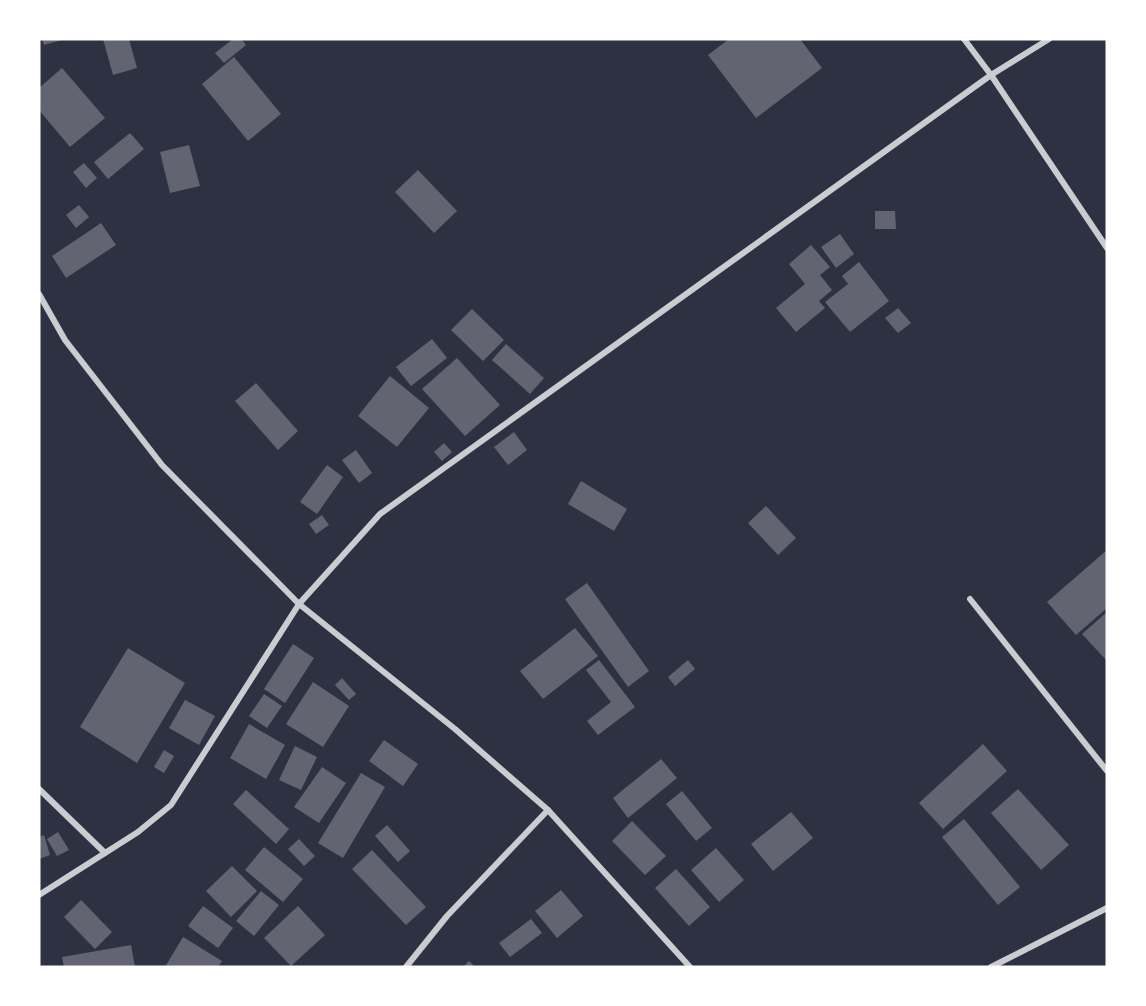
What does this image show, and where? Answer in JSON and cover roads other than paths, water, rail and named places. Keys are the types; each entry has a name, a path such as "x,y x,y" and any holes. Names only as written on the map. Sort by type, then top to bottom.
{"street":[{"path":"964,39 991,75 1107,248"},
{"path":"39,895 138,832 171,805 298,604 380,514 991,75 1048,39"},
{"path":"39,294 65,340 162,465 298,604 455,729 548,810 690,967"},
{"path":"970,599 1107,771"},
{"path":"39,789 105,853"},
{"path":"406,967 447,916 548,810"},
{"path":"990,967 1107,908"}]}
